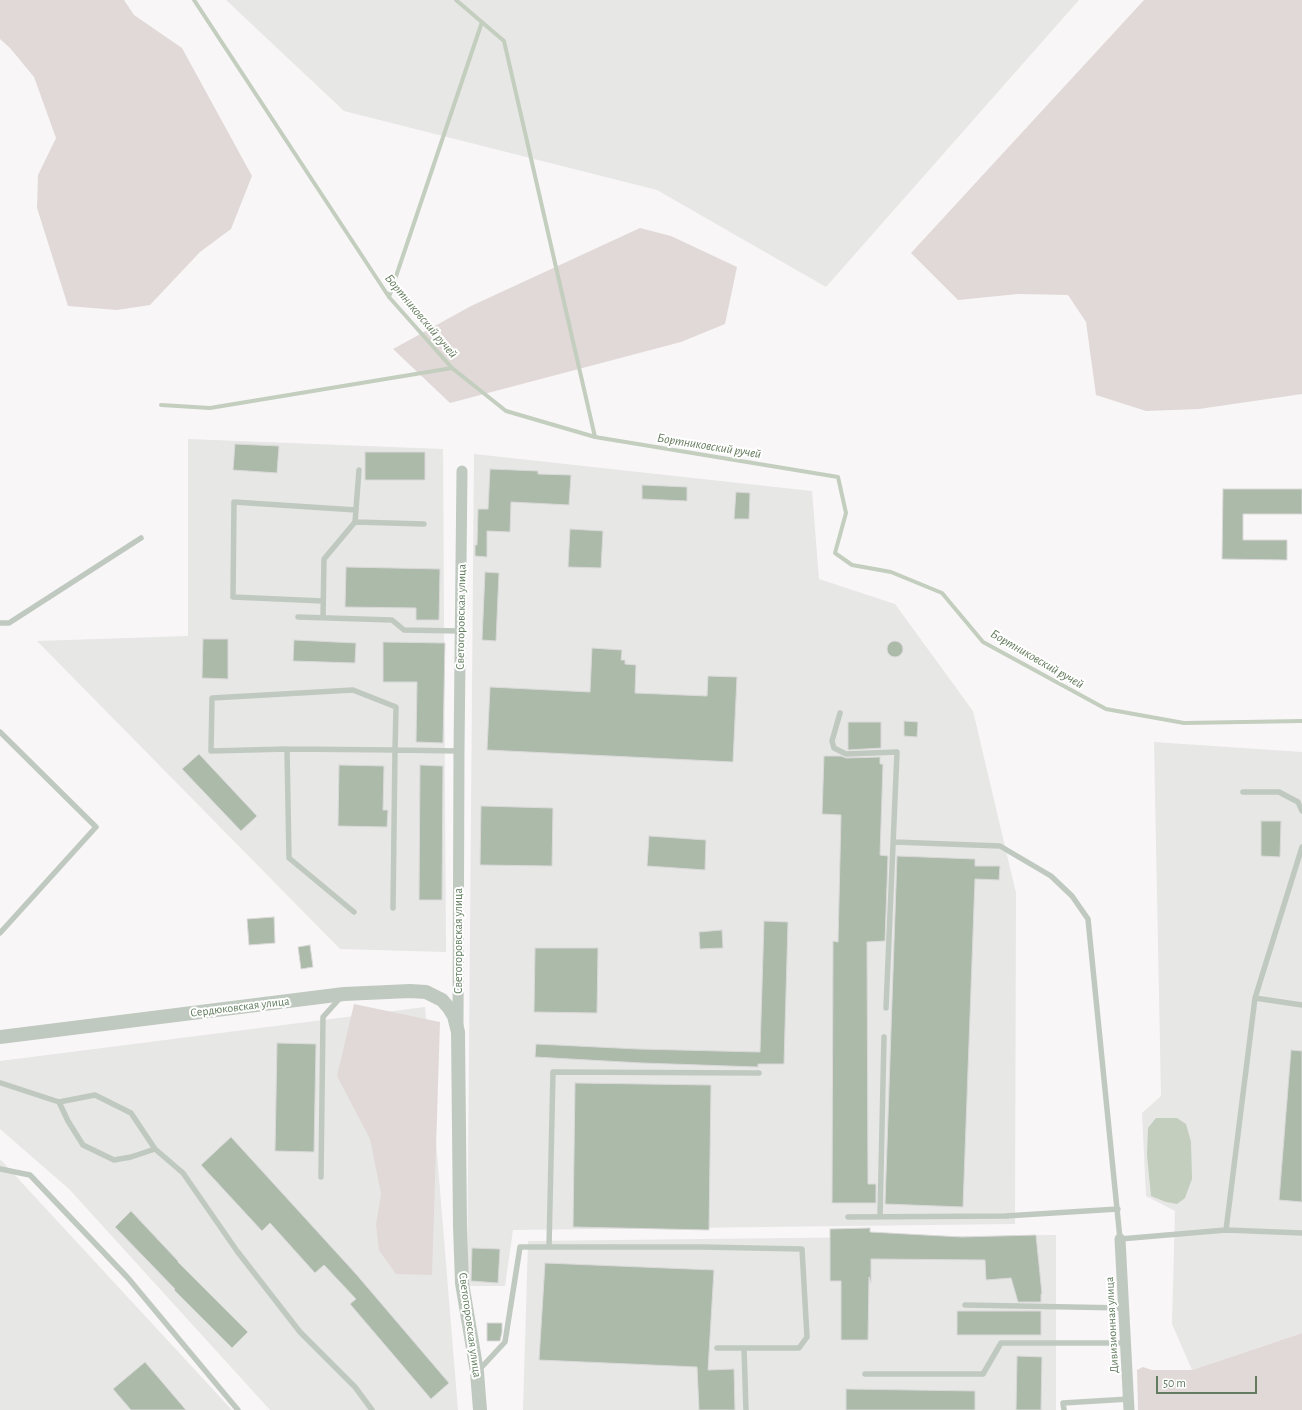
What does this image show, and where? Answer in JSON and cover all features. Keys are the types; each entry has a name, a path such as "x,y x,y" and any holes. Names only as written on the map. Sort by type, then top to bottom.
{"street":[{"name":"Светогоровская улица","path":"462,471 458,1032 460,1227 462,1283 477,1372 480,1410"},
{"name":"Сердюковская улица","path":"0,1037 344,994 410,991 426,992 442,1000 454,1016 458,1032"},
{"name":"Дивизионная улица","path":"1120,1239 1129,1404"}],"lane":[{"path":"323,618 324,559 355,522 358,470"},
{"path":"324,601 233,597 234,502 356,510"},
{"path":"355,522 424,524"},
{"path":"0,623 9,623 141,538"},
{"path":"298,617 392,620 404,630 460,631"},
{"path":"393,908 395,750 396,707 353,690 212,698 211,751 287,749 395,750 459,751"},
{"path":"840,713 832,741 834,748 846,754 897,752 886,1008"},
{"path":"0,732 96,827 0,933"},
{"path":"287,749 289,858 354,912"},
{"path":"1243,792 1279,792 1298,802 1302,811"},
{"path":"894,842 1000,846 1051,876 1072,896 1088,919 1120,1239 1226,1230 1302,1233"},
{"path":"1226,1230 1254,998 1302,847"},
{"path":"321,1177 323,1017 344,994"},
{"path":"1254,998 1302,1005"},
{"path":"880,1217 884,1037"},
{"path":"549,1247 552,1072 759,1073"},
{"path":"1,1083 59,1102 95,1095 131,1113 155,1149 183,1172 237,1251 300,1332 355,1387 372,1410"},
{"path":"59,1102 68,1121 83,1145 114,1160 131,1157 155,1149"},
{"path":"0,1169 30,1175 128,1278 238,1410"},
{"path":"848,1217 1006,1216 1118,1209"},
{"path":"477,1372 505,1342 520,1247 702,1247 802,1249 807,1337 799,1348 717,1348"},
{"path":"965,1305 1124,1308"},
{"path":"865,1374 983,1374 1001,1343 1126,1343"},
{"path":"744,1348 746,1410"},
{"path":"1064,1410 1063,1403 1129,1404"}],"shaded area":[{"path":"0,0 124,0 134,15 182,48 252,176 231,229 200,252 150,305 117,310 68,306 37,208 38,175 56,138 34,77 10,48 0,39"},
{"path":"226,0 1079,0 826,287 657,190 344,111"},
{"path":"1144,0 1302,0 1302,394 1199,409 1146,411 1096,395 1086,322 1068,295 1018,294 958,300 911,253"},
{"path":"640,228 671,236 737,267 725,324 681,342 450,403 393,349 471,306"},
{"path":"188,439 443,449 446,952 340,949 37,641 188,636"},
{"path":"474,454 812,491 819,579 895,604 973,711 1016,893 1015,1224 513,1230 505,1286 467,1286"},
{"path":"1154,742 1302,752 1302,1333 1192,1370 1172,1324 1175,1211 1146,1196 1142,1113 1161,1096"},
{"path":"354,1004 440,1022 432,1275 396,1274 379,1250 376,1225 381,1194 370,1139 337,1076"},
{"path":"425,1007 458,1410 270,1410 69,1189 0,1129 0,1061"},
{"path":"1156,1118 1177,1118 1186,1124 1191,1142 1192,1179 1185,1198 1177,1204 1166,1202 1151,1196 1147,1155 1148,1128"},
{"path":"0,1159 232,1410 0,1410"},
{"path":"1056,1235 1056,1410 523,1410 528,1241"},
{"path":"1302,1333 1302,1410 1138,1410 1137,1370 1143,1367 1152,1370 1192,1370"}],"building":[{"path":"235,444 279,446 277,473 233,470"},
{"path":"365,452 425,452 425,480 365,480"},
{"path":"490,469 538,471 538,474 571,475 569,505 511,502 510,532 487,531 487,557 475,556 475,545 477,545 478,509 488,509"},
{"path":"642,485 687,487 687,501 642,499"},
{"path":"1223,489 1302,489 1302,514 1243,514 1243,540 1287,540 1287,560 1222,559"},
{"path":"736,492 750,493 749,519 734,519"},
{"path":"570,529 603,531 601,568 568,567"},
{"path":"346,567 440,569 439,620 416,620 416,608 345,607"},
{"path":"485,572 499,573 496,641 482,640"},
{"path":"203,639 228,639 228,679 202,678"},
{"path":"294,640 356,643 355,663 293,661"},
{"path":"895,641 901,643 903,649 901,655 895,657 889,655 887,649 889,643"},
{"path":"383,642 445,643 443,743 416,742 417,682 383,682"},
{"path":"592,648 622,650 621,660 625,660 625,664 636,665 635,693 707,696 708,676 737,677 733,762 487,750 490,687 590,692"},
{"path":"904,721 918,722 917,737 904,736"},
{"path":"848,722 881,722 881,748 848,750"},
{"path":"199,754 257,816 241,831 182,769"},
{"path":"824,756 841,756 846,758 880,757 880,764 883,764 880,855 888,856 885,941 867,942 868,1184 876,1184 876,1203 832,1203 833,941 838,942 841,815 822,814"},
{"path":"339,765 384,766 383,810 388,810 387,827 338,826"},
{"path":"420,765 443,766 442,900 419,900"},
{"path":"481,806 553,808 552,866 480,865"},
{"path":"1261,821 1281,821 1280,857 1261,856"},
{"path":"649,836 706,840 705,870 647,866"},
{"path":"897,856 975,859 975,866 1000,866 999,880 975,879 963,1207 885,1204"},
{"path":"274,917 275,943 249,945 247,919"},
{"path":"764,921 788,922 784,1064 758,1064 758,1067 642,1063 535,1057 536,1044 638,1049 760,1052"},
{"path":"722,930 723,948 700,949 699,932"},
{"path":"310,945 313,967 301,969 298,947"},
{"path":"535,948 598,948 597,1013 534,1012"},
{"path":"277,1043 316,1044 314,1152 275,1151"},
{"path":"1291,1050 1302,1051 1302,1202 1279,1200"},
{"path":"575,1083 711,1085 709,1230 573,1227"},
{"path":"231,1137 356,1274 449,1383 431,1399 350,1304 356,1299 324,1265 315,1273 270,1223 262,1231 201,1165"},
{"path":"131,1211 178,1262 248,1332 232,1348 174,1290 175,1289 115,1227"},
{"path":"870,1228 870,1232 962,1237 1036,1235 1042,1294 1041,1302 1018,1302 1011,1278 986,1280 985,1260 871,1259 871,1283 869,1277 868,1340 841,1340 841,1281 830,1281 830,1229"},
{"path":"472,1248 500,1249 498,1283 471,1281"},
{"path":"545,1263 714,1270 708,1370 734,1369 735,1410 699,1410 697,1367 539,1360"},
{"path":"957,1311 1041,1311 1041,1335 957,1335"},
{"path":"487,1323 502,1323 500,1341 487,1341"},
{"path":"1017,1356 1042,1357 1041,1410 1016,1410"},
{"path":"145,1362 186,1410 131,1410 113,1389"},
{"path":"846,1389 975,1391 975,1410 846,1410"}],"waterway":[{"name":"Бортниковский ручей","path":"194,0 389,297 452,368 506,411 595,437 838,477 846,513 835,553 852,565 891,572 942,593 983,642 1106,709 1184,723 1302,721"},
{"path":"456,0 504,41 595,437"},
{"path":"389,297 482,22"},
{"path":"161,405 210,408 452,368"}]}
